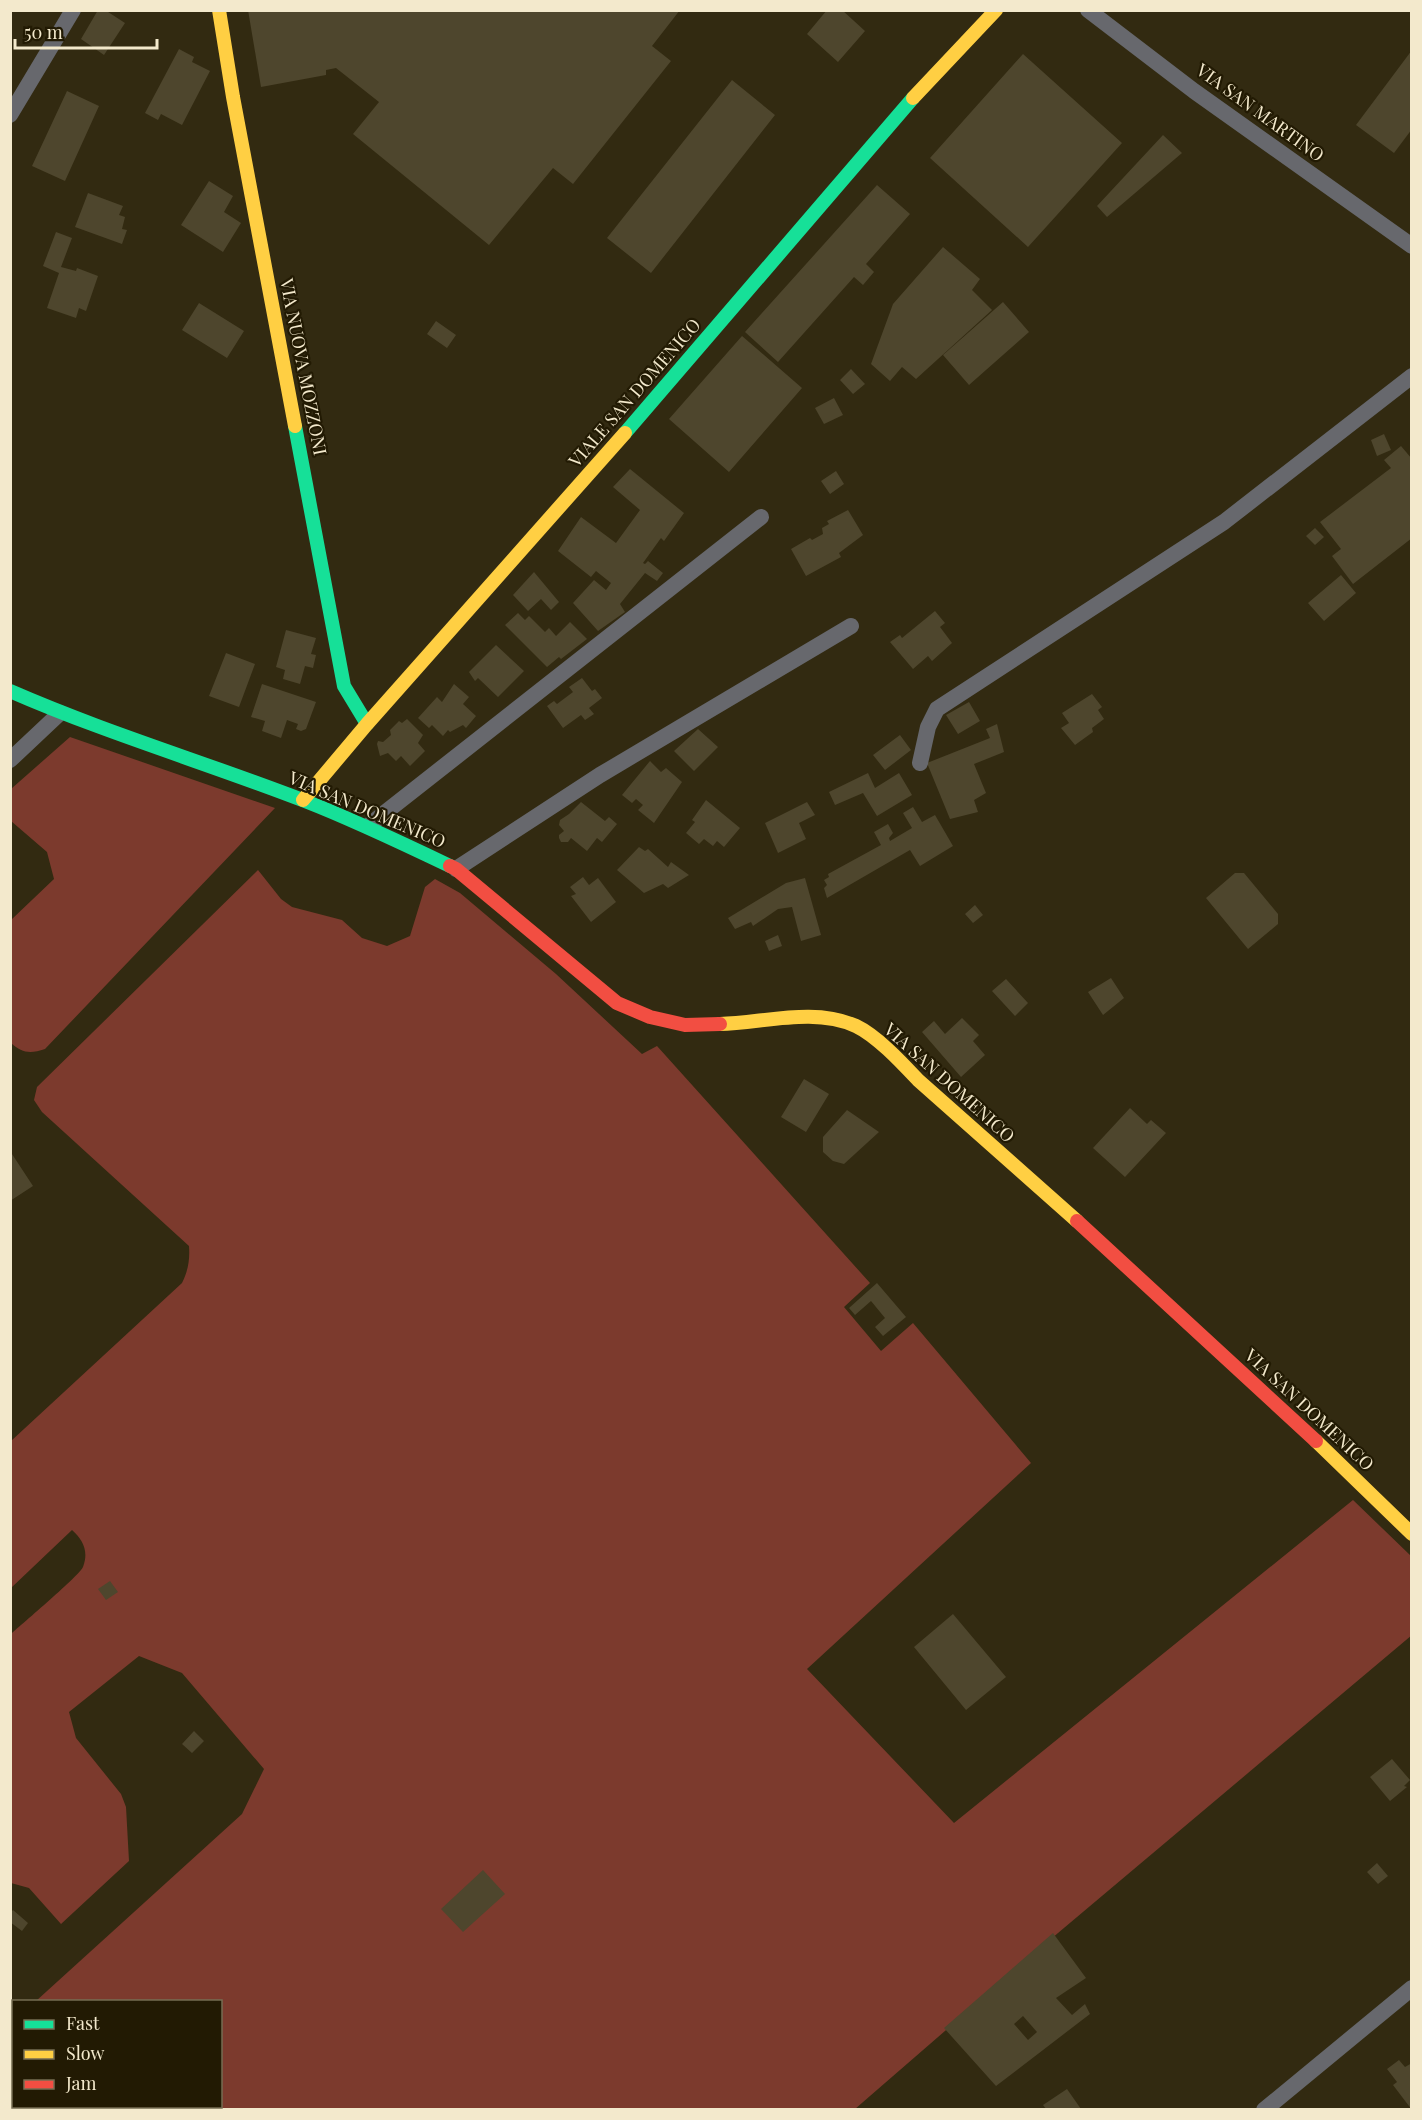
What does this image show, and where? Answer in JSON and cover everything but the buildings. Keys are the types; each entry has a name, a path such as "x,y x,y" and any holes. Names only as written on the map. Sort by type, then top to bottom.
{"street":[{"path":"10,116 73,10"},
{"name":"VIA NUOVA MOZZONI","path":"219,10 233,97 344,686 367,724"},
{"name":"VIALE SAN DOMENICO","path":"303,800 367,724 580,484 907,104 996,10"},
{"name":"VIA SAN MARTINO","path":"1088,10 1194,91 1412,246"},
{"path":"920,763 928,728 937,709 1224,522 1412,376"},
{"path":"368,826 762,517"},
{"path":"456,868 600,775 851,627"},
{"name":"VIA SAN DOMENICO","path":"10,691 60,713 303,800 368,826 456,868 618,1003 650,1017 685,1025 807,1017 839,1020 858,1027 897,1057 918,1080 1079,1222 1224,1355 1412,1534"},
{"path":"10,760 60,713"},
{"path":"1264,2109 1412,1988"}],"shaded area":[{"path":"70,737 275,808 45,1049 26,1052 11,1043 11,920 54,879 47,852 11,821 11,789"},
{"path":"258,870 281,899 292,907 342,920 362,938 387,946 410,936 425,887 435,879 460,893 556,974 642,1054 657,1046 870,1283 844,1307 881,1351 913,1323 1031,1463 807,1669 954,1823 1353,1500 1411,1556 1412,1635 1058,1933 855,2109 46,2110 42,2108 222,2108 222,2000 37,2000 242,1814 264,1769 182,1673 139,1656 69,1712 76,1738 121,1794 126,1807 129,1861 61,1924 29,1888 11,1883 11,1634 79,1572 85,1561 85,1551 82,1542 72,1530 11,1588 11,1441 182,1283 189,1256 189,1246 42,1112 34,1100 37,1087"},
{"path":"12,2023 12,2092 10,2091 10,2025"}],"traffic: fast":[{"path":"625,433 913,98"},
{"path":"295,426 344,686 367,724"},
{"path":"10,691 83,721 305,801 450,866"}],"traffic: slow":[{"path":"219,10 233,97 295,426"},
{"path":"913,98 996,10"},
{"path":"303,800 367,724 625,433"},
{"path":"720,1024 806,1017 840,1020 864,1030 1077,1221"},
{"path":"1316,1441 1412,1534"}],"traffic: jam":[{"path":"450,866 617,1003 650,1017 685,1025 720,1024"},
{"path":"1077,1221 1316,1441"}]}
